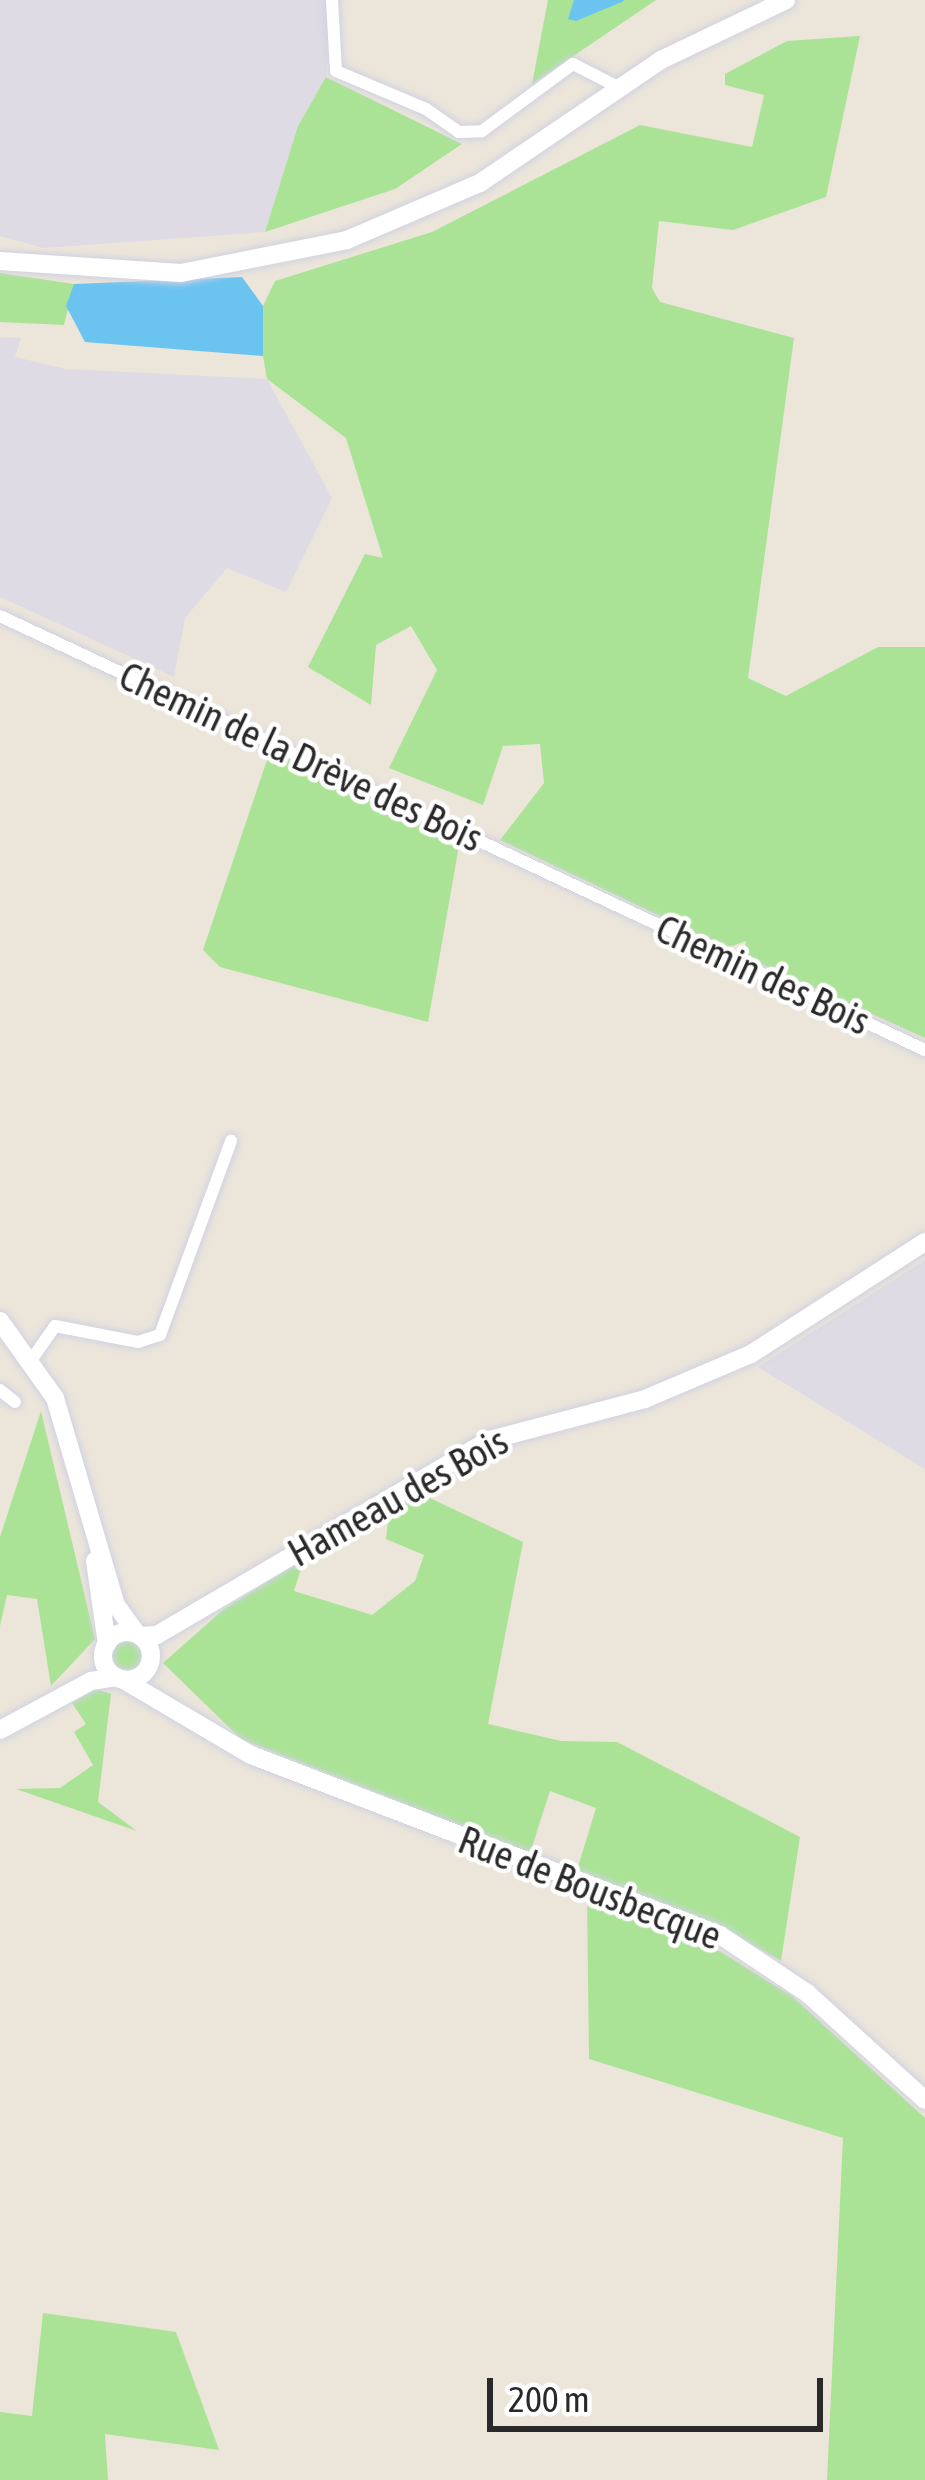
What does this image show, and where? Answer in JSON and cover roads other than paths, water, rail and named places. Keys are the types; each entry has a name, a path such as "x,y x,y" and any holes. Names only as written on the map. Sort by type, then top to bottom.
{"street":[{"path":"332,0 336,71 426,109 459,132 482,131 573,64 615,84"},
{"path":"0,261 112,274 215,269 314,250 414,213 700,26 764,0"},
{"path":"615,84 701,37 787,0"},
{"name":"Chemin de la Drève des Bois","path":"0,616 602,899"},
{"name":"Chemin des Bois","path":"602,899 925,1051"},
{"path":"32,1359 55,1326 138,1342 160,1335 232,1141"},
{"name":"Hameau des Bois","path":"105,1647 138,1634 157,1635 483,1443 657,1395 730,1365 925,1242"},
{"path":"0,1321 32,1359 59,1407 116,1605 138,1634 149,1666"},
{"path":"0,1390 15,1402"},
{"path":"0,1730 91,1681 120,1678 105,1647 86,1503"},
{"name":"Hameau des Bois","path":"120,1678 149,1666 232,1590"},
{"path":"23,1716 105,1647"},
{"name":"Rue de Bousbecque","path":"149,1666 157,1685 217,1737"},
{"name":"Rue de Bousbecque","path":"120,1678 217,1737 709,1930 807,1993 925,2100"}],"water":[{"path":"574,0 624,1 576,21 568,19"},
{"path":"242,277 263,306 263,356 85,342 66,306 74,284"}]}
